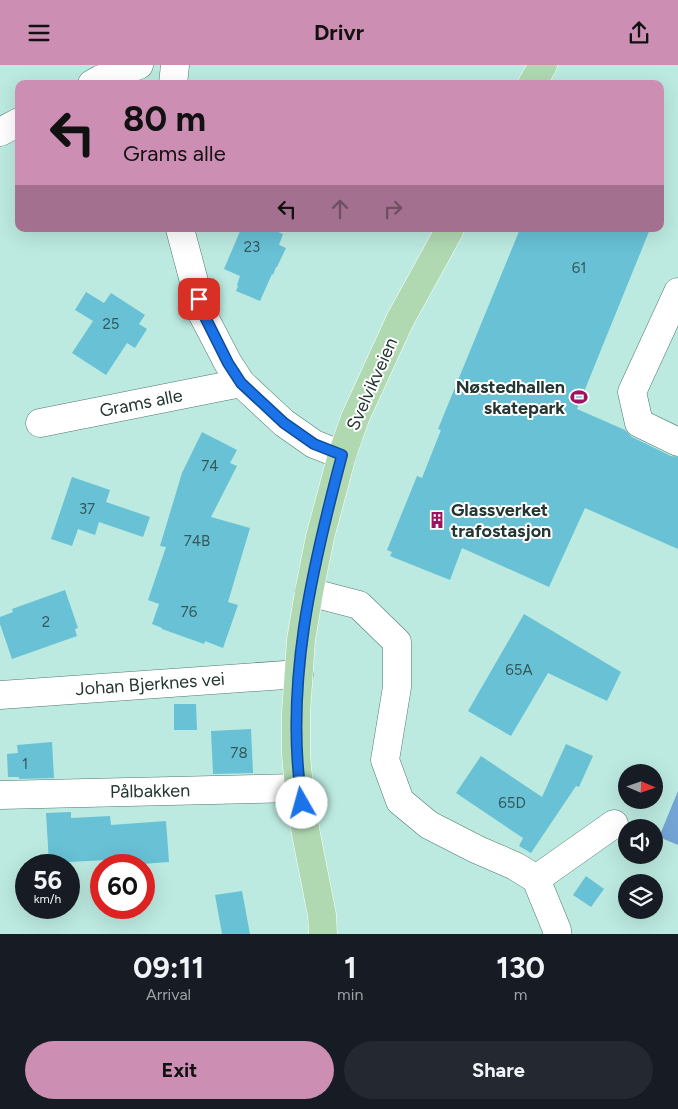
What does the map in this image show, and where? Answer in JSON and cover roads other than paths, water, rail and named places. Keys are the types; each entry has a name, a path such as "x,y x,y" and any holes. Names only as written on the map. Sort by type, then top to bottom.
{"main road":[{"path":"534,80 543,65"},
{"name":"Svelvikveien","path":"323,934 322,915 299,788 296,753 296,713 301,640 309,592 320,537 342,455 355,418 400,320 448,232"}],"street":[{"path":"99,80 139,65"},
{"path":"173,80 175,65"},
{"path":"0,132 15,124"},
{"path":"181,232 204,315 228,363 241,383 284,423 314,444 342,455"},
{"path":"678,292 632,391 639,423 678,442"},
{"name":"Grams alle","path":"40,423 241,383"},
{"path":"309,592 359,605 397,642 397,687 385,760 400,801 430,825 478,850 515,866 536,879 557,934"},
{"name":"Johan Bjerknes vei","path":"0,695 299,675"},
{"name":"Pålbakken","path":"0,795 299,788"},
{"path":"536,879 614,824"}],"water":[{"path":"678,791 678,845 663,839 663,827"}],"place":[{"name":"Nøstedhallen skatepark","path":"579,397"},
{"name":"Glassverket trafostasjon","path":"437,520"}]}
